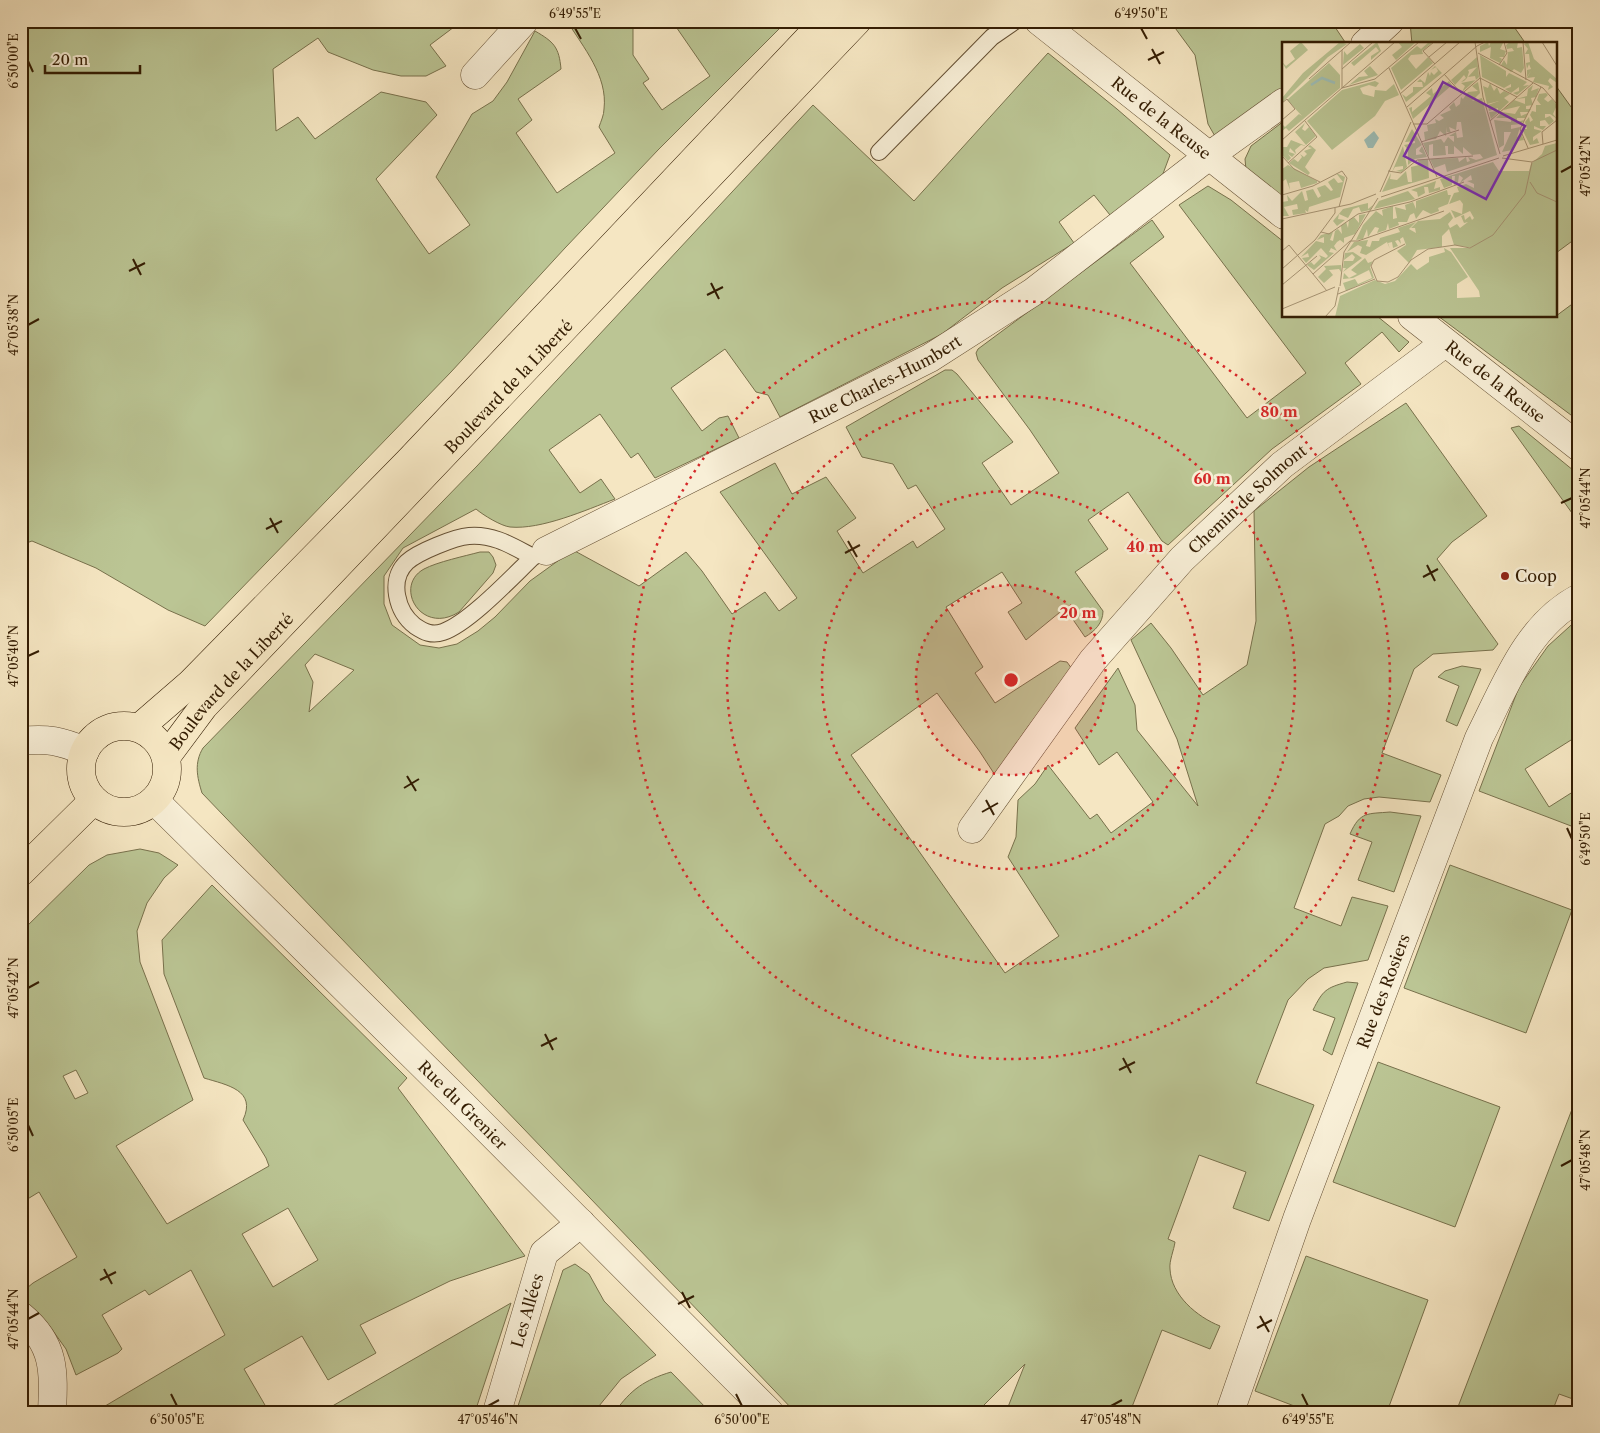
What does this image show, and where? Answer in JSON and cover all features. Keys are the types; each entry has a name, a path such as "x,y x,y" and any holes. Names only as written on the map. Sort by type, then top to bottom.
{"main road":[{"name":"Boulevard de la Liberté","path":"139,728 190,683 409,460 826,21"},
{"name":"Boulevard de la Liberté","path":"166,757 204,706 858,21"},
{"path":"120,726 139,728 151,735 160,744 166,757 166,780 162,791 143,808 131,812 118,812 105,808 94,800 86,790 81,764 85,751 91,741 100,733 110,728 120,726"},
{"path":"21,872 94,800"}],"street":[{"path":"475,75 524,21"},
{"name":"Rue de la Reuse","path":"1039,21 1282,213"},
{"path":"1367,42 1390,21"},
{"name":"Rue Charles-Humbert","path":"539,554 930,358 1033,292 1209,156 1282,103"},
{"name":"Rue de la Reuse","path":"1414,318 1579,447"},
{"name":"Chemin de Solmont","path":"972,829 1093,660 1182,559 1282,465 1445,343"},
{"name":"Rue des Rosiers","path":"1234,1411 1297,1219 1479,738 1531,639 1551,619 1579,598"},
{"path":"21,741 44,739 68,744 85,751"},
{"name":"Rue du Grenier","path":"154,800 456,1096 770,1412"},
{"name":"Les Allées","path":"496,1412 544,1253 581,1223"},
{"path":"21,1316 48,1347 54,1376 52,1412"}],"lane":[{"path":"879,152 992,38 1015,21"},
{"name":"Rue Charles-Humbert","path":"468,536 494,538 539,554 460,623 441,633 430,634 422,631 412,623 405,616 396,596 400,573 406,563 422,552 468,536"}],"green space":[{"path":"21,21 462,21 430,45 446,66 426,76 401,76 373,70 328,52 318,38 273,69 276,131 298,117 315,139 381,92 426,102 437,115 376,179 429,254 470,225 436,177 472,114 493,101 507,82 535,31 547,38 557,50 561,69 518,99 532,120 516,133 557,193 615,153 599,127 604,114 604,97 598,74 593,62 567,21 633,21 633,55 649,79 643,83 662,110 710,76 672,21 787,21 658,150 451,372 205,626 168,610 96,568 32,541 21,545"},
{"path":"1170,21 1331,21 1345,42 1282,42 1282,88 1216,138 1208,124 1195,55"},
{"path":"1510,21 1525,42 1412,42 1410,22"},
{"path":"1048,53 1170,155 1161,179 1110,215 1094,195 1059,222 1074,243 1002,288 942,334 780,417 768,395 756,392 725,349 671,388 702,431 719,418 728,416 739,438 655,478 638,453 631,458 600,414 549,450 580,493 601,479 615,499 563,518 522,527 502,525 476,509 403,548 384,576 384,604 392,625 420,645 439,648 457,644 478,631 495,617 530,581 573,550 639,586 686,552 702,571 732,614 765,592 779,611 797,598 720,492 775,463 792,494 826,477 856,518 837,531 863,573 913,541 917,548 945,529 916,485 908,489 893,464 862,457 846,427 945,370 952,370 957,374 1013,442 982,463 1011,505 1059,473 978,360 976,353 978,349 1152,220 1164,237 1130,263 1247,418 1306,373 1179,205 1208,186 1231,200 1282,240 1282,318 1379,318 1409,342 1399,352 1382,332 1345,363 1361,384 1272,449 1168,545 1162,541 1128,492 1088,520 1108,549 1075,572 1103,611 1102,619 1098,626 1085,637 1065,608 1026,640 1008,612 1022,603 1002,572 946,607 983,667 975,673 995,703 1060,661 1067,662 1072,669 1027,728 995,775 937,693 851,755 1005,973 1059,936 1008,857 1016,837 1018,800 1035,784 1048,765 1090,819 1097,814 1111,833 1153,802 1117,752 1099,765 1075,728 1118,668 1135,705 1137,730 1198,806 1177,739 1131,640 1151,623 1171,648 1203,695 1247,665 1256,621 1254,511 1309,467 1406,403 1487,516 1452,542 1437,559 1498,644 1493,650 1433,654 1414,669 1382,753 1441,775 1430,802 1379,797 1364,799 1348,806 1339,816 1325,824 1294,908 1341,926 1352,897 1388,906 1368,960 1324,968 1308,979 1288,1000 1256,1083 1314,1105 1269,1221 1233,1208 1246,1172 1199,1155 1168,1239 1175,1242 1170,1263 1171,1279 1180,1296 1194,1311 1220,1326 1210,1349 1162,1330 1130,1412 1006,1412 1025,1364 977,1412 795,1412 202,793 197,765 203,748 477,466 813,105 914,201","holes":["315,654 354,670 309,712 313,682 305,665"]},
{"path":"1558,89 1579,118 1579,236 1558,252"},
{"path":"1282,123 1282,197 1246,170 1245,159 1251,146"},
{"path":"1579,299 1579,421 1441,318 1558,318 1558,315"},
{"path":"1519,426 1579,475 1579,520 1577,520 1511,428"},
{"path":"480,552 489,552 496,565 493,573 459,612 445,618 433,618 423,613 416,606 411,596 411,586 415,577 424,569"},
{"path":"1579,618 1579,735 1525,769 1549,807 1579,788 1579,829 1479,791 1519,687 1548,646"},
{"path":"1462,666 1481,669 1457,726 1446,721 1459,686 1438,677 1445,671"},
{"path":"1390,812 1421,816 1394,892 1358,880 1372,842 1350,834 1361,817"},
{"path":"140,849 159,853 178,865 164,878 147,903 137,931 140,962 193,1100 116,1146 167,1224 269,1166 243,1120 246,1102 243,1095 230,1086 204,1078 164,974 162,940 212,885 407,1078 398,1088 525,1256 450,1281 360,1325 376,1353 328,1380 302,1336 244,1369 269,1412 95,1412 225,1335 191,1270 149,1295 145,1290 102,1315 122,1349 118,1353 76,1375 66,1349 48,1324 21,1299 21,1293 33,1283 77,1257 39,1192 21,1203 21,993 26,988 21,984 21,932 89,865 107,855","holes":["76,1070 88,1093 75,1099 63,1076","288,1208 318,1260 273,1287 242,1234"]},
{"path":"1450,865 1572,910 1526,1033 1404,988"},
{"path":"1347,982 1358,983 1332,1055 1323,1050 1335,1018 1313,1010 1326,991"},
{"path":"1378,1062 1500,1107 1455,1227 1333,1182"},
{"path":"1579,1091 1579,1384 1573,1399 1559,1394 1552,1412 1456,1412"},
{"path":"1306,1256 1428,1300 1387,1412 1310,1412 1255,1391"},
{"path":"575,1264 589,1274 604,1301 656,1355 621,1379 599,1406 582,1412 516,1412 563,1270"},
{"path":"511,1303 475,1412 322,1412"},
{"path":"671,1372 710,1412 615,1412 639,1386"}],"place":[{"name":"Coop","path":"1505,576"}]}
